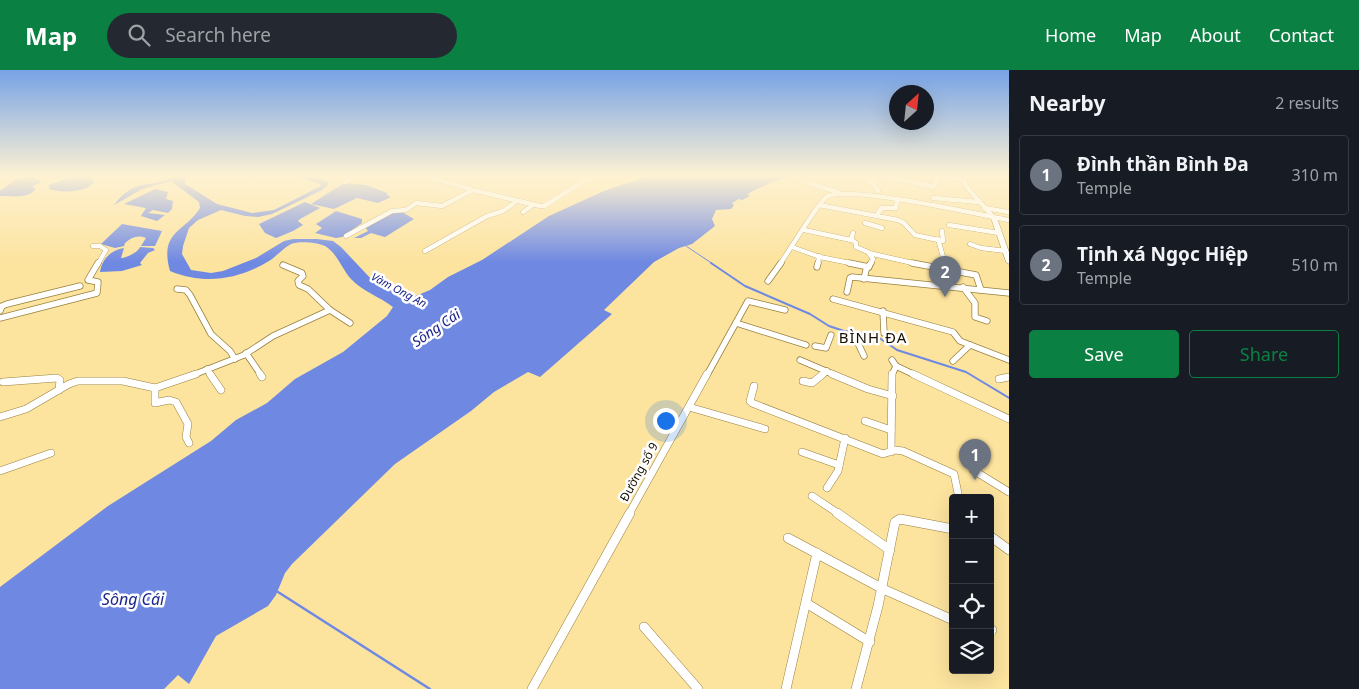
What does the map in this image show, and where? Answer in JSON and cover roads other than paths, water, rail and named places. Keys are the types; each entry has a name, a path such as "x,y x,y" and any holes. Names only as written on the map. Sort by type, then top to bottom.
{"main road":[{"path":"980,204 994,218 1008,257"}],"street":[{"path":"346,236 392,211 404,210 416,204 442,206 446,204"},
{"path":"425,251 487,216 503,211 513,204"},
{"path":"528,204 544,206 547,204"},
{"path":"878,213 882,208 896,208 897,204"},
{"path":"918,204 1009,220"},
{"path":"523,212 532,205"},
{"path":"768,281 819,205 898,220 915,235 938,240 944,240 942,231"},
{"path":"984,208 1009,212"},
{"path":"864,231 866,214"},
{"path":"865,223 882,228"},
{"path":"949,225 999,233"},
{"path":"804,230 852,240 856,243 856,247 869,252 976,275 981,290"},
{"path":"852,240 853,232"},
{"path":"938,240 947,270"},
{"path":"970,244 1008,257"},
{"path":"0,318 97,293 98,282 88,280 106,250 100,246 93,246"},
{"path":"792,247 819,256 869,267"},
{"path":"864,279 873,261 869,252"},
{"path":"817,267 819,256"},
{"path":"283,265 304,274 298,281 299,285 308,288 330,310 350,323"},
{"path":"846,292 851,277 902,284 963,287 1009,293"},
{"path":"0,311 2,306 7,304 80,286"},
{"path":"963,287 975,303 975,317 987,321"},
{"path":"177,289 186,290 191,295 211,334 231,350 235,358"},
{"path":"834,299 953,332 957,339 1009,360"},
{"name":"Đường số 9","path":"532,689 736,323 751,300 785,310"},
{"path":"0,417 26,409 73,382 85,380 123,381 155,388 246,354 274,336 330,310"},
{"path":"882,312 884,333"},
{"path":"736,323 806,345"},
{"path":"815,346 826,348 831,335"},
{"path":"857,341 864,356"},
{"path":"954,362 970,345"},
{"path":"246,354 262,377"},
{"path":"800,360 868,388 893,396"},
{"path":"891,452 892,374 894,363 1009,419"},
{"path":"207,369 221,390"},
{"path":"803,381 812,383 827,371"},
{"path":"999,379 1009,377"},
{"path":"3,382 56,378 60,380 59,390"},
{"path":"754,386 751,393 750,401 752,402 883,454 895,450 903,451 954,474 958,494"},
{"path":"155,388 155,403 169,400 176,402 188,424 186,437 189,444"},
{"path":"689,407 721,417 742,420 765,429"},
{"path":"865,421 891,430"},
{"path":"827,488 834,480 840,465 845,438"},
{"path":"802,452 840,465"},
{"path":"0,471 50,453"},
{"path":"973,470 1009,492"},
{"path":"812,496 890,550"},
{"path":"856,689 883,589 894,522 900,519 949,528"},
{"path":"788,538 883,589 949,618"},
{"path":"994,539 1009,550"},
{"path":"786,689 817,553"},
{"path":"806,603 870,642"},
{"path":"644,627 698,689"}],"water":[{"path":"124,204 173,204 172,209 168,213 153,210 148,213 165,215 157,221 141,216 146,208"},
{"name":"Sông Cái","path":"199,204 217,204 252,213 274,210 286,204 293,204 272,214 258,217 221,210 198,220 189,228 183,246 182,254 191,270 211,273 223,271 256,258 284,241 317,239 333,241 341,247 382,288 413,297 430,290 448,277 482,260 549,216 576,204 734,205 731,209 716,210 712,219 715,226 692,244 679,248 654,262 604,310 612,314 540,377 528,372 494,392 471,411 395,464 292,564 285,573 276,595 268,606 216,636 189,684 178,675 164,689 0,689 0,587 108,506 211,441 236,420 267,403 295,379 343,352 387,316 393,307 355,283 333,253 325,246 317,244 303,242 291,244 269,261 245,273 233,276 208,279 195,278 170,271 167,258 170,240 200,208"},
{"path":"301,204 310,204 320,208 298,221 303,225 276,238 265,233 259,224"},
{"path":"311,204 345,204 334,209"},
{"path":"336,211 362,219 362,223 342,237 336,238 315,233 322,228 316,224"},
{"path":"395,212 402,212 414,219 385,237 371,233 361,238 354,238 368,231 365,227"},
{"path":"122,224 162,231 155,246 141,246 146,238 140,237 132,238 124,246 115,248 101,244"},
{"path":"140,247 153,248 155,250 148,253 140,263 142,265 122,271 100,272 105,259 111,253 124,248 121,258 123,258 135,253"}],"waterway":[{"path":"686,246 713,264"},
{"path":"711,263 745,286 810,314 829,326 844,331 875,335 897,350 966,372 1009,398"},
{"path":"278,592 430,689"}],"place":[{"name":"Tịnh xá Ngọc Hiệp","path":"945,297"},
{"name":"Đình thần Bình Đa","path":"975,480"}],"district":[{"name":"BÌNH ĐA","path":"873,338"}],"water label":[{"name":"Vàm Ong An","path":"399,290"}]}
